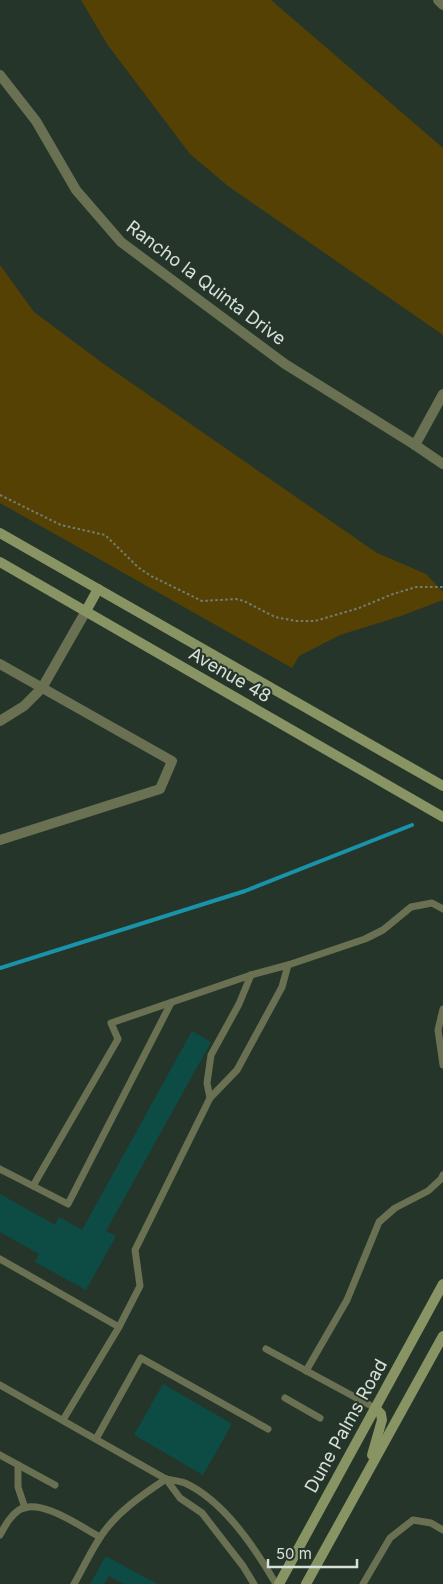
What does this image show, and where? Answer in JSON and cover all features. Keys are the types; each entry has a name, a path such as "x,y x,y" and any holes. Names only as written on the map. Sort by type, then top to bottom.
{"main road":[{"name":"Avenue 48","path":"0,534 443,786"},
{"name":"Avenue 48","path":"0,562 443,817"},
{"path":"86,611 98,589"},
{"name":"Dune Palms Road","path":"277,1584 443,1284"},
{"path":"306,1584 443,1336"},
{"path":"367,1472 382,1420 381,1414 375,1408"}],"street":[{"path":"438,0 443,5"},
{"name":"Rancho la Quinta Drive","path":"0,75 36,121 76,190 121,242 285,364 443,464"},
{"path":"415,445 443,394"},
{"path":"0,721 24,706 42,688 86,611"},
{"path":"0,664 172,760 160,789 0,840"}],"lane":[{"path":"33,1186 118,1039 111,1023 251,975 288,965 365,939 383,930 411,907 432,903 443,909"},
{"path":"64,1420 119,1327 140,1286 135,1250 210,1098 237,1070 282,987 288,965"},
{"path":"210,1098 208,1083 211,1055 239,1004 251,975"},
{"path":"0,1169 68,1204 171,1003"},
{"path":"443,1009 438,1030 441,1040 443,1066"},
{"path":"306,1370 347,1300 379,1222 395,1208 428,1191 443,1175"},
{"path":"0,1258 119,1327"},
{"path":"266,1349 375,1408"},
{"path":"96,1439 140,1358 268,1429"},
{"path":"0,1384 166,1478 183,1483 203,1493 227,1515 277,1584"},
{"path":"285,1398 320,1418"},
{"path":"0,1455 55,1485"},
{"path":"18,1465 18,1487 25,1508"},
{"path":"74,1584 100,1537 119,1515 139,1497 166,1478"},
{"path":"166,1478 180,1498 202,1513 243,1566 254,1584"},
{"path":"0,1535 8,1521 19,1510 30,1506 50,1510 100,1537"},
{"path":"363,1584 390,1538 413,1520 430,1522 443,1530"}],"path":[{"path":"0,495 61,525 105,535 139,568 151,576 202,601 236,599 244,601 275,617 296,622 315,621 359,608 416,587 443,587"}],"shaded area":[{"path":"81,0 271,0 443,148 443,335 228,186 190,154 107,44"},
{"path":"0,265 34,312 101,362 377,553 426,574 443,592 443,600 401,616 340,635 299,656 292,668 0,503"}],"building":[{"path":"192,1031 211,1042 106,1231 116,1236 86,1290 35,1262 39,1254 0,1232 0,1194 55,1225 59,1217 82,1230"},
{"path":"163,1384 232,1424 203,1475 134,1435"},
{"path":"106,1556 157,1584 124,1584 109,1576 104,1584 90,1584"}],"waterway":[{"path":"0,968 245,891 412,825"}]}
